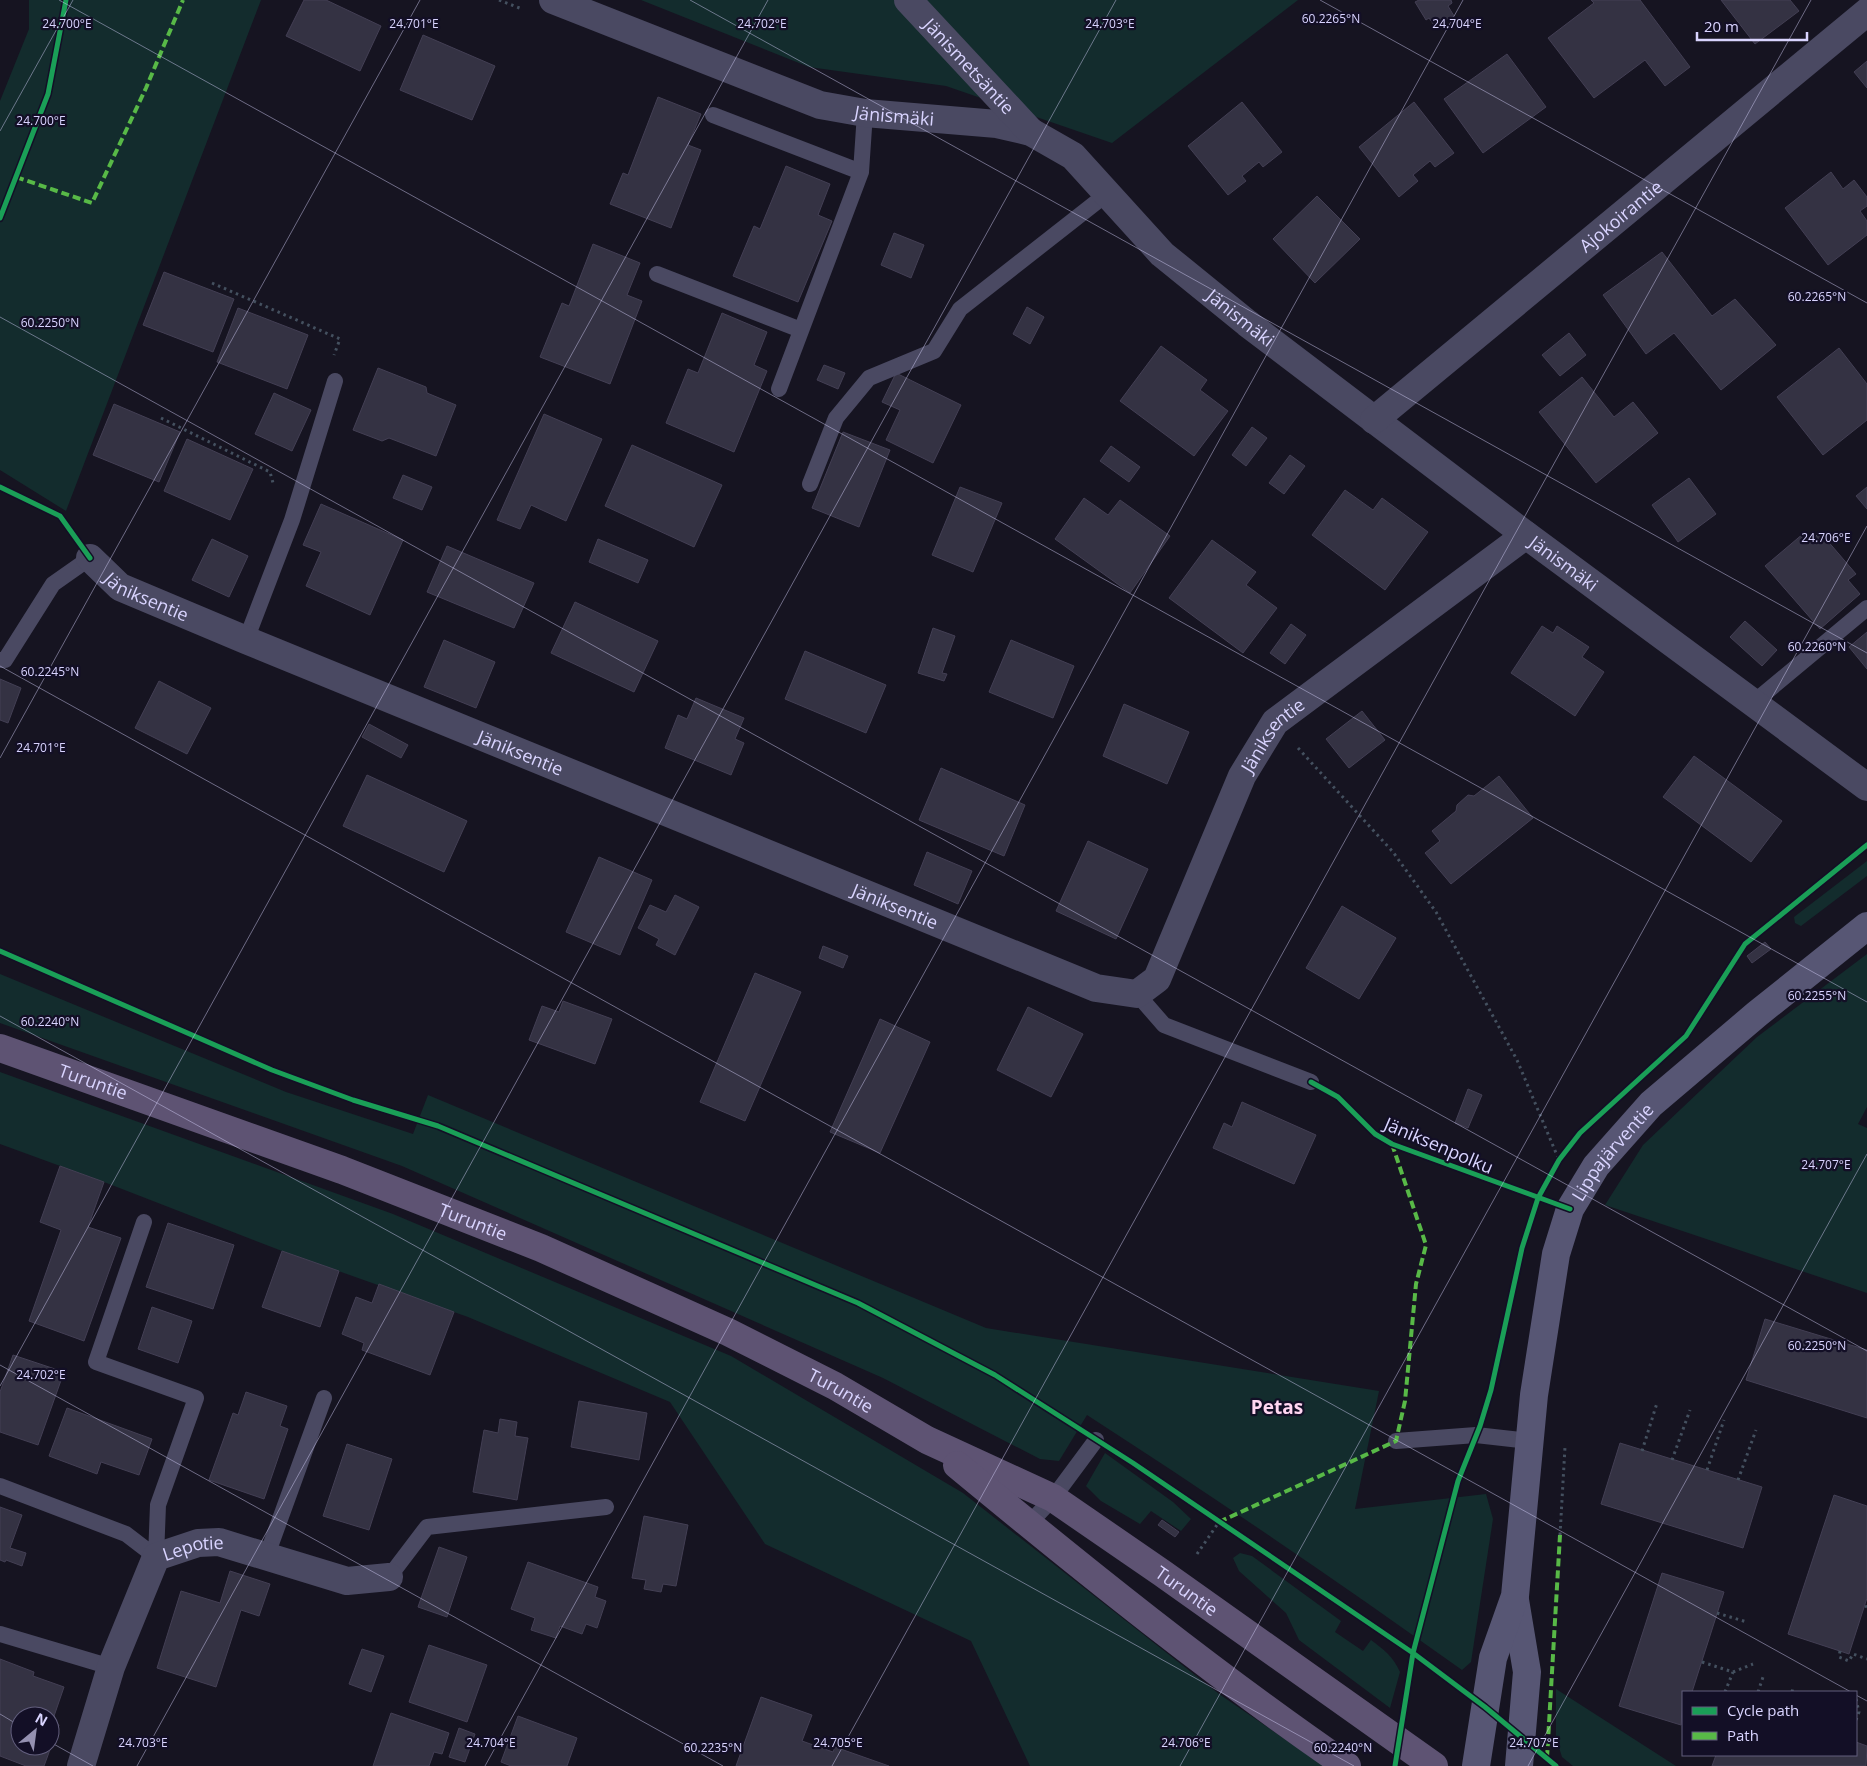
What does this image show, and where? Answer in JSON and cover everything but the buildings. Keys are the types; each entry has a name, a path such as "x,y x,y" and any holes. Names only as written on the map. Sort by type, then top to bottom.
{"main road":[{"name":"Lippajärventie","path":"1520,1766 1527,1672 1515,1596 1529,1442 1556,1254 1570,1209 1596,1166 1651,1104 1757,1014 1867,926"},
{"name":"Turuntie","path":"0,1048 342,1170 541,1248 728,1332 835,1386 927,1440 1053,1498 1154,1567 1434,1766"},
{"name":"Turuntie","path":"927,1440 1029,1524 1269,1712 1347,1766"},
{"name":"Lippajärventie","path":"1476,1766 1493,1658 1515,1596"}],"street":[{"name":"Jänismäki","path":"553,0 820,105 865,113 998,124 1031,132 1073,156 1108,192 1162,254 1247,323 1526,535 1867,787"},
{"name":"Jänismetsäntie","path":"908,0 1031,132"},
{"name":"Ajokoirantie","path":"1374,420 1867,11"},
{"name":"Jäniksentie","path":"90,558 120,587 246,640 1096,988 1137,994 1158,979 1242,776 1275,722 1526,535"},
{"name":"Lepotie","path":"81,1766 110,1667 156,1557 198,1543 212,1542 267,1556 347,1581 389,1577"}],"lane":[{"path":"1859,0 1867,11"},
{"path":"779,389 861,172 865,113"},
{"path":"713,116 861,172"},
{"path":"810,484 836,418 869,378 934,351 960,309 1108,192"},
{"path":"657,274 801,330"},
{"path":"246,640 292,520 335,381"},
{"path":"0,660 5,660 53,584 90,558"},
{"path":"1753,703 1867,608"},
{"path":"1137,994 1164,1025 1311,1082"},
{"path":"144,1222 96,1362 196,1398 158,1505 156,1557"},
{"path":"267,1556 324,1398"},
{"path":"1396,1441 1476,1436 1529,1442"},
{"path":"1029,1524 1053,1498 1096,1440"},
{"path":"0,1486 126,1534 156,1557"},
{"path":"389,1577 427,1527 606,1507"},
{"path":"0,1634 110,1667"}],"path":[{"path":"499,0 526,11"},
{"path":"212,283 340,339 329,367 335,381"},
{"path":"160,418 270,472 274,484 264,508 292,520"},
{"path":"1275,722 1393,852 1436,912 1517,1060 1559,1160"},
{"path":"1554,1168 1564,1153"},
{"path":"1642,1450 1658,1403"},
{"path":"1672,1460 1690,1410"},
{"path":"1707,1470 1724,1420"},
{"path":"1738,1480 1756,1430"},
{"path":"1560,1535 1565,1439"},
{"path":"1211,1517 1227,1528"},
{"path":"1197,1554 1219,1522"},
{"path":"1717,1613 1747,1622"},
{"path":"1840,1651 1838,1656 1849,1661 1853,1654 1867,1659"},
{"path":"1702,1662 1734,1672 1753,1664"},
{"path":"1725,1691 1734,1672"},
{"path":"1758,1691 1763,1677"},
{"path":"1792,1691 1793,1687"},
{"path":"1857,1703 1859,1712 1857,1717"}],"green space":[{"path":"29,0 261,0 66,511 0,470 0,101 29,29"},
{"path":"641,0 1298,0 1112,143 946,86 809,67"},
{"path":"1867,861 1867,876 1801,926 1795,923 1794,917"},
{"path":"1867,954 1867,1107 1858,1124 1867,1128 1867,1293 1605,1205 1643,1145 1757,1037"},
{"path":"0,974 286,1092 413,1134 428,1095 986,1328 1379,1391 1355,1509 1486,1494 1493,1519 1471,1662 1462,1670 1276,1540 1087,1415 1059,1461 1040,1459 883,1378 402,1166 0,1023"},
{"path":"0,1072 393,1214 731,1356 963,1493 1219,1694 1324,1766 1030,1766 971,1641 765,1544 670,1402 468,1317 282,1251 0,1144"},
{"path":"1105,1453 1173,1502 1191,1519 1181,1531 1151,1511 1140,1524 1101,1501 1086,1486"},
{"path":"1240,1553 1252,1556 1341,1621 1335,1632 1363,1651 1371,1640 1388,1654 1400,1672 1390,1708 1299,1640 1286,1613 1239,1571 1233,1558"},
{"path":"1556,1689 1676,1766 1573,1766 1562,1757 1556,1738"}],"marked path":[{"path":"16,177 92,203 146,88 183,0"},
{"path":"1219,1522 1396,1441 1405,1401 1416,1284 1426,1245 1392,1144"},
{"path":"1547,1758 1560,1535"}],"cycle path":[{"path":"0,218 48,94 66,0"},
{"path":"0,487 60,516 90,558"},
{"path":"1395,1766 1413,1653 1458,1481 1480,1426 1491,1390 1522,1248 1538,1198 1559,1160 1580,1133 1686,1036 1745,944 1867,845"},
{"path":"0,951 272,1070 353,1100 438,1126 858,1303 995,1375 1133,1463 1413,1653 1485,1707 1556,1766"},
{"name":"Jäniksenpolku","path":"1311,1082 1338,1097 1375,1134 1392,1144 1570,1209"}],"district":[{"name":"Petas","path":"1277,1407"}]}
